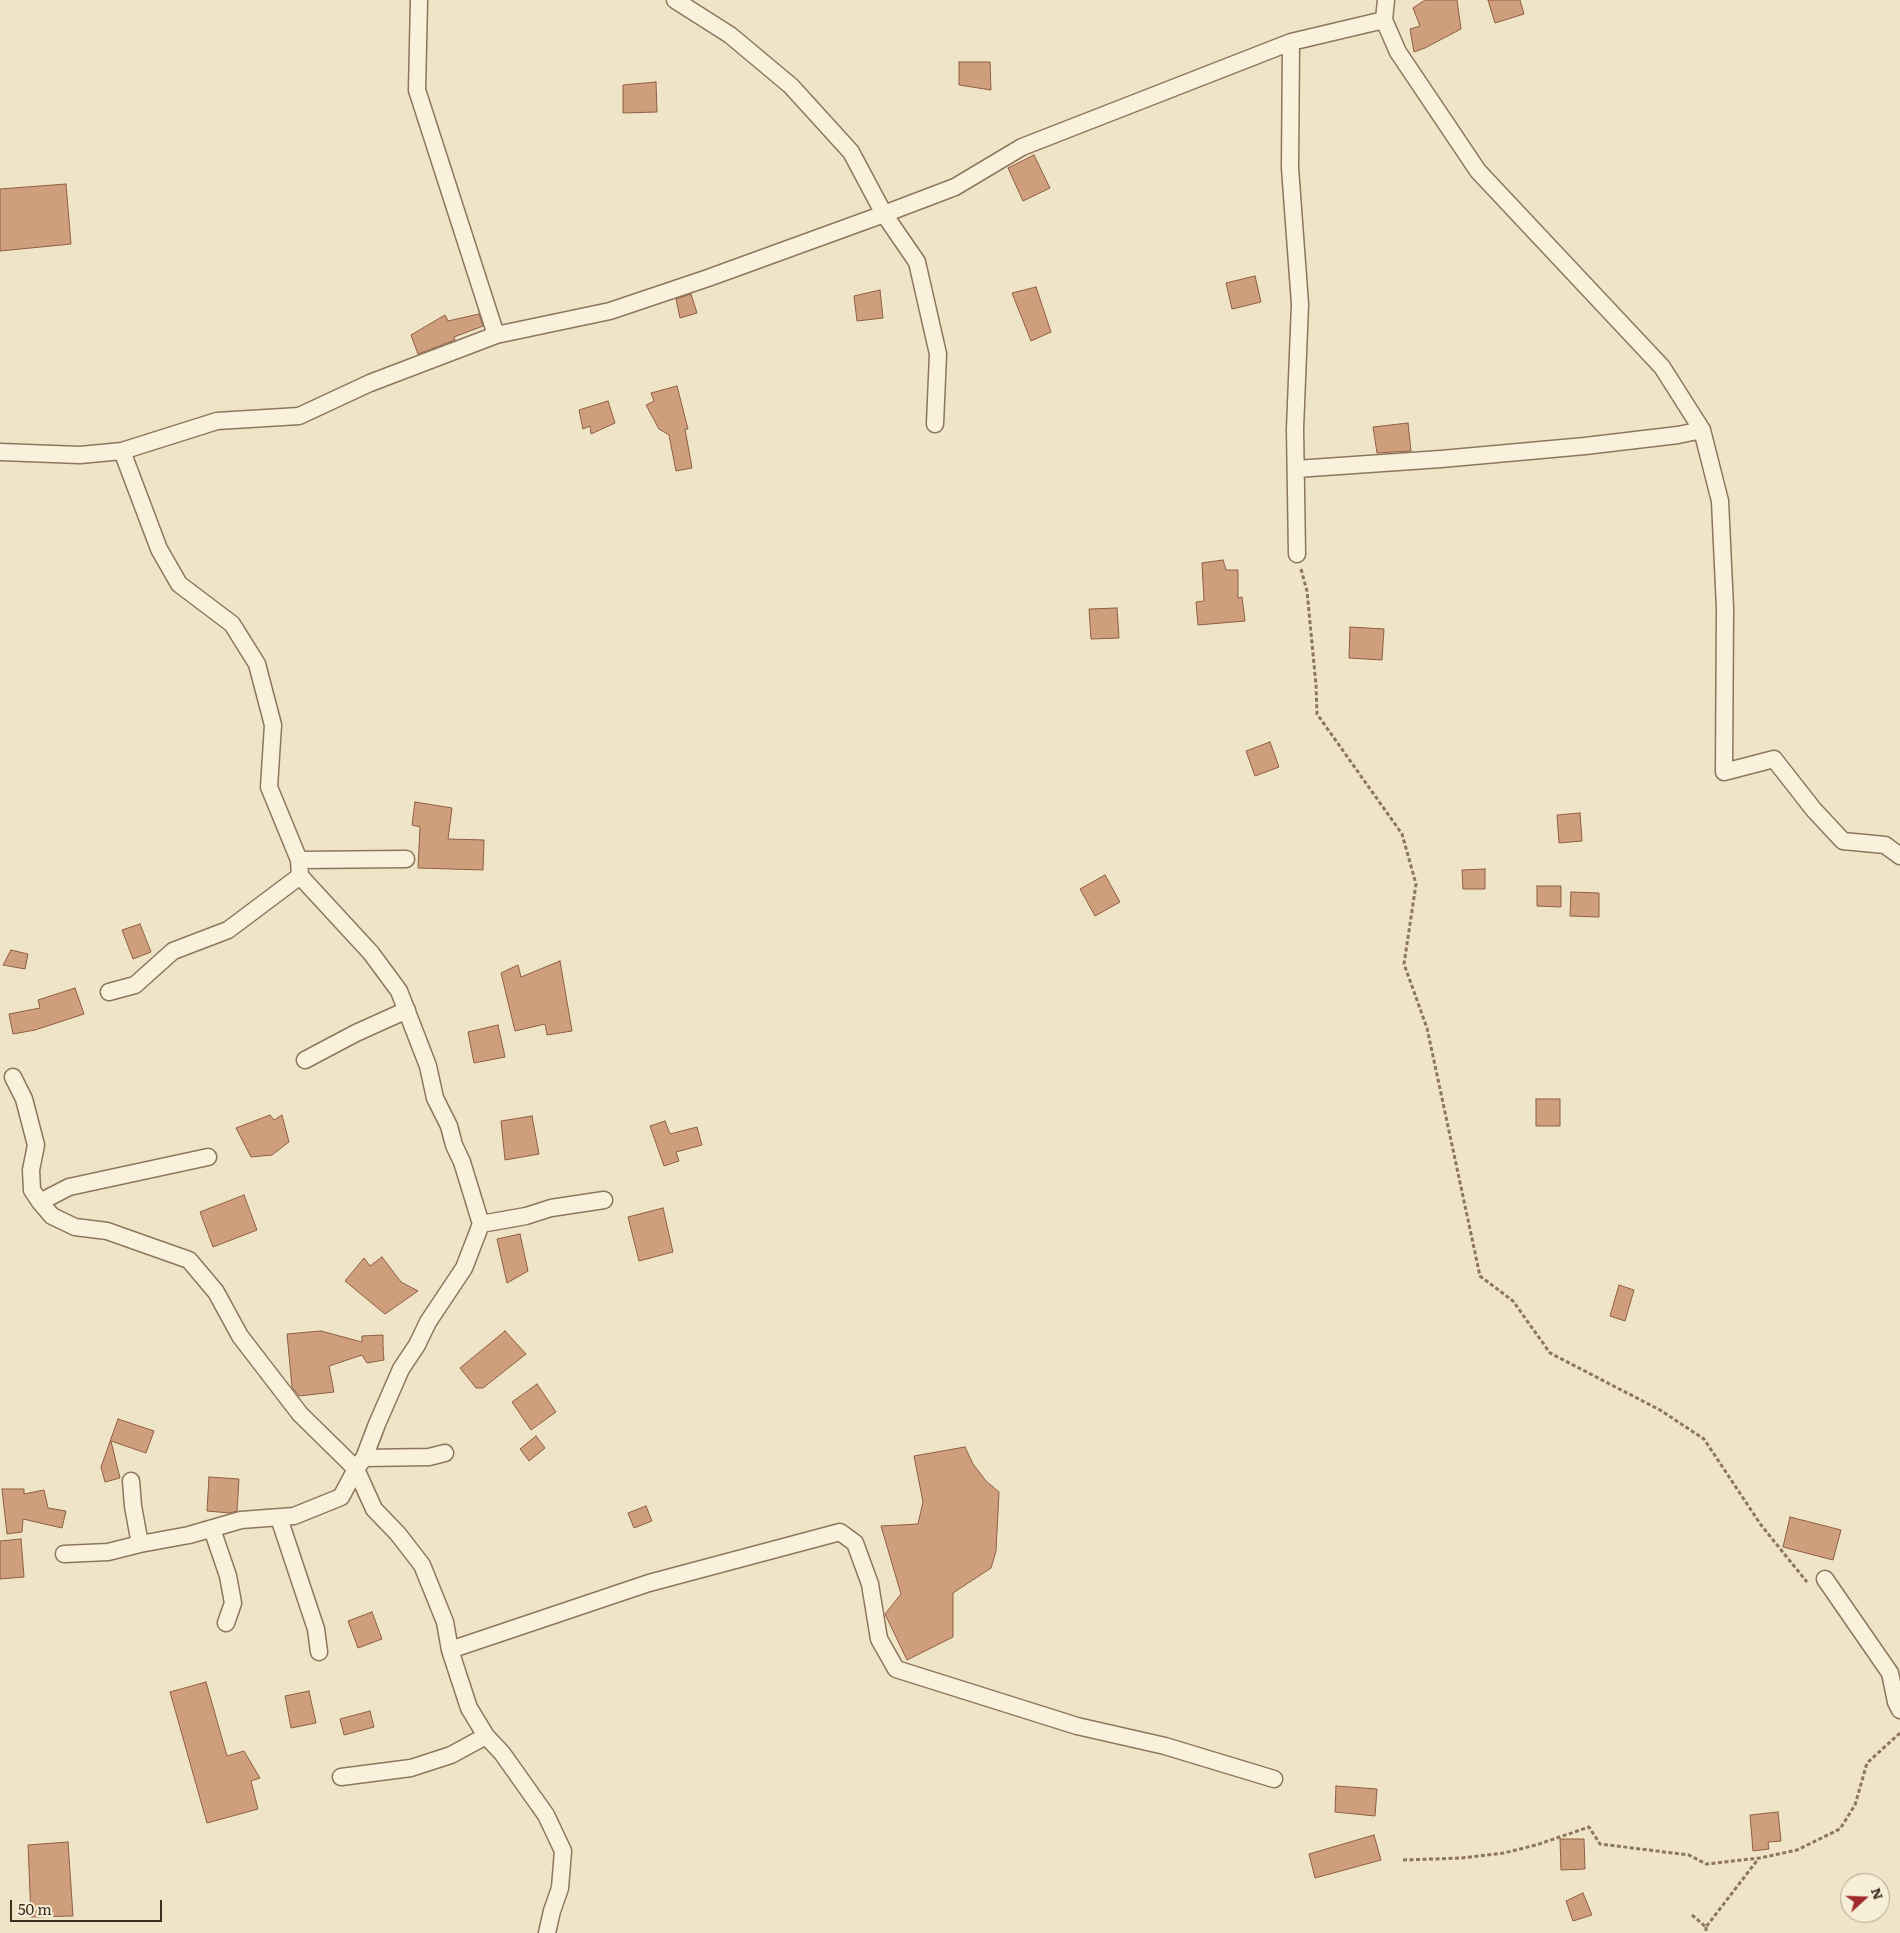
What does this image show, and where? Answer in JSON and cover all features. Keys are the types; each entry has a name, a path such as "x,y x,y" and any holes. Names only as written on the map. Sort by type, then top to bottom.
{"street":[{"path":"420,0 417,90 496,335"},
{"path":"675,0 730,35 791,86 850,152 884,214 917,262 938,354 934,424"},
{"path":"1386,0 1384,20 1398,52 1478,171 1662,367 1702,430 1720,501 1724,608 1724,772 1774,759 1814,810 1843,841 1885,845 1900,856"},
{"path":"0,452 80,455 122,451 217,421 299,416 370,383 496,335 610,311 708,278 956,187 1022,147 1291,42 1384,20"},
{"path":"1291,42 1290,168 1300,304 1295,429 1298,554"},
{"path":"1296,469 1585,446 1678,435 1702,430"},
{"path":"64,1554 108,1552 140,1544 189,1536 241,1520 294,1516 341,1497 360,1464 401,1369 417,1345 428,1322 464,1268 481,1224 462,1162 454,1145 449,1126 435,1098 428,1066 399,991 372,953 299,868 269,787 273,725 257,664 232,624 179,584 159,549 122,451"},
{"path":"109,992 135,985 173,952 228,930 299,868 406,858"},
{"path":"305,1060 406,1010"},
{"path":"13,1077 24,1099 36,1145 32,1170 32,1190 52,1216 75,1227 107,1231 189,1260 216,1292 240,1336 300,1414 360,1464 374,1509 398,1534 422,1565 446,1622 450,1650 469,1708 486,1736 502,1753 546,1815 563,1851 560,1888 552,1911 548,1933"},
{"path":"40,1202 68,1187 208,1157"},
{"path":"481,1224 526,1216 551,1208 604,1200"},
{"path":"360,1464 429,1457 445,1453"},
{"path":"131,1481 132,1506 140,1544"},
{"path":"279,1518 316,1628 318,1652"},
{"path":"212,1530 228,1576 233,1603 226,1623"},
{"path":"450,1650 649,1583 840,1532 855,1543 870,1584 879,1639 896,1669 1077,1726 1165,1746 1274,1779"},
{"path":"1825,1579 1890,1673 1896,1702 1900,1710"},
{"path":"341,1777 411,1768 451,1754 486,1736"}],"path":[{"path":"1298,554 1307,591 1317,714 1402,834 1416,884 1404,964 1427,1028 1480,1276 1513,1301 1550,1353 1660,1410 1704,1439 1761,1525 1808,1584"},
{"path":"1403,1860 1462,1858 1504,1853 1536,1845 1589,1827 1600,1844 1689,1855 1706,1864 1760,1858 1797,1850 1840,1829 1855,1805 1868,1763 1900,1733"},
{"path":"1706,1933 1706,1926 1760,1858"},
{"path":"1692,1915 1706,1926"}],"building":[{"path":"1425,0 1457,0 1461,29 1414,52 1410,29 1420,26 1413,8"},
{"path":"1488,0 1520,0 1524,14 1495,23"},
{"path":"959,62 990,62 991,90 959,85"},
{"path":"656,82 657,112 623,113 623,85"},
{"path":"1034,155 1050,188 1023,201 1008,168"},
{"path":"66,184 71,244 0,251 0,189"},
{"path":"1255,276 1261,302 1232,309 1226,283"},
{"path":"1036,287 1051,332 1031,341 1012,293"},
{"path":"880,290 883,318 857,321 854,296"},
{"path":"691,294 697,313 680,318 676,299"},
{"path":"479,314 483,326 454,337 455,340 418,354 411,335 445,315 448,321"},
{"path":"677,386 688,429 685,429 692,468 676,471 669,435 659,429 646,405 654,401 651,393"},
{"path":"608,401 615,423 591,434 590,426 583,429 579,410"},
{"path":"1408,423 1411,451 1377,453 1373,427"},
{"path":"1223,560 1226,570 1238,570 1238,598 1242,597 1245,621 1198,625 1196,602 1204,601 1202,563"},
{"path":"1117,608 1119,638 1091,639 1089,609"},
{"path":"1350,627 1384,629 1382,660 1349,658"},
{"path":"1270,742 1279,767 1255,776 1246,751"},
{"path":"415,802 452,808 448,839 484,840 483,870 418,868 420,827 412,825"},
{"path":"1580,813 1582,841 1559,843 1557,815"},
{"path":"1485,869 1485,889 1463,889 1462,870"},
{"path":"1105,875 1120,902 1095,916 1080,889"},
{"path":"1537,886 1561,886 1561,907 1537,906"},
{"path":"1571,892 1599,893 1599,917 1570,916"},
{"path":"140,924 151,952 133,959 122,930"},
{"path":"11,950 28,954 25,969 3,965"},
{"path":"560,961 572,1031 547,1035 545,1024 515,1031 501,973 518,965 521,977"},
{"path":"75,988 84,1014 35,1030 13,1034 9,1014 40,1008 38,1000"},
{"path":"498,1025 505,1057 474,1063 468,1032"},
{"path":"1536,1099 1560,1099 1560,1126 1536,1126"},
{"path":"270,1115 274,1120 282,1115 289,1142 272,1155 251,1157 236,1128"},
{"path":"532,1116 539,1154 505,1160 501,1121"},
{"path":"665,1121 670,1134 697,1127 702,1145 676,1152 679,1161 664,1166 650,1126"},
{"path":"244,1195 257,1230 213,1247 200,1212"},
{"path":"663,1208 673,1252 639,1261 628,1217"},
{"path":"520,1234 528,1271 507,1283 497,1239"},
{"path":"382,1257 401,1282 418,1291 385,1314 345,1281 364,1258 370,1266"},
{"path":"1619,1285 1634,1290 1625,1321 1610,1316"},
{"path":"321,1331 362,1342 362,1336 383,1335 384,1360 367,1363 362,1355 329,1366 334,1392 299,1396 292,1387 287,1334"},
{"path":"505,1331 526,1354 483,1388 476,1388 460,1368"},
{"path":"537,1384 556,1412 531,1430 512,1402"},
{"path":"118,1419 154,1431 146,1453 111,1441 120,1478 105,1482 101,1467"},
{"path":"536,1436 545,1448 529,1461 520,1449"},
{"path":"965,1447 973,1464 986,1481 999,1492 996,1551 991,1568 953,1593 953,1637 907,1660 885,1614 901,1594 881,1526 918,1524 923,1502 914,1456"},
{"path":"209,1477 239,1479 237,1511 230,1513 207,1511"},
{"path":"2,1489 24,1489 24,1494 44,1490 48,1508 66,1511 62,1528 23,1519 22,1532 7,1534"},
{"path":"646,1506 652,1521 634,1528 628,1513"},
{"path":"1790,1517 1841,1530 1833,1560 1783,1547"},
{"path":"21,1539 24,1577 0,1579 0,1541"},
{"path":"372,1612 382,1639 358,1648 348,1621"},
{"path":"206,1682 227,1756 244,1751 260,1778 251,1781 258,1809 207,1823 170,1692"},
{"path":"309,1691 316,1723 291,1728 285,1696"},
{"path":"370,1711 374,1727 344,1735 340,1719"},
{"path":"1336,1786 1377,1789 1375,1816 1335,1812"},
{"path":"1778,1812 1781,1841 1768,1842 1769,1849 1753,1851 1750,1815"},
{"path":"1374,1835 1381,1860 1315,1878 1309,1854"},
{"path":"1560,1839 1584,1839 1585,1869 1561,1870"},
{"path":"68,1842 73,1916 31,1917 28,1845"},
{"path":"1583,1893 1592,1915 1573,1921 1566,1901"}]}
